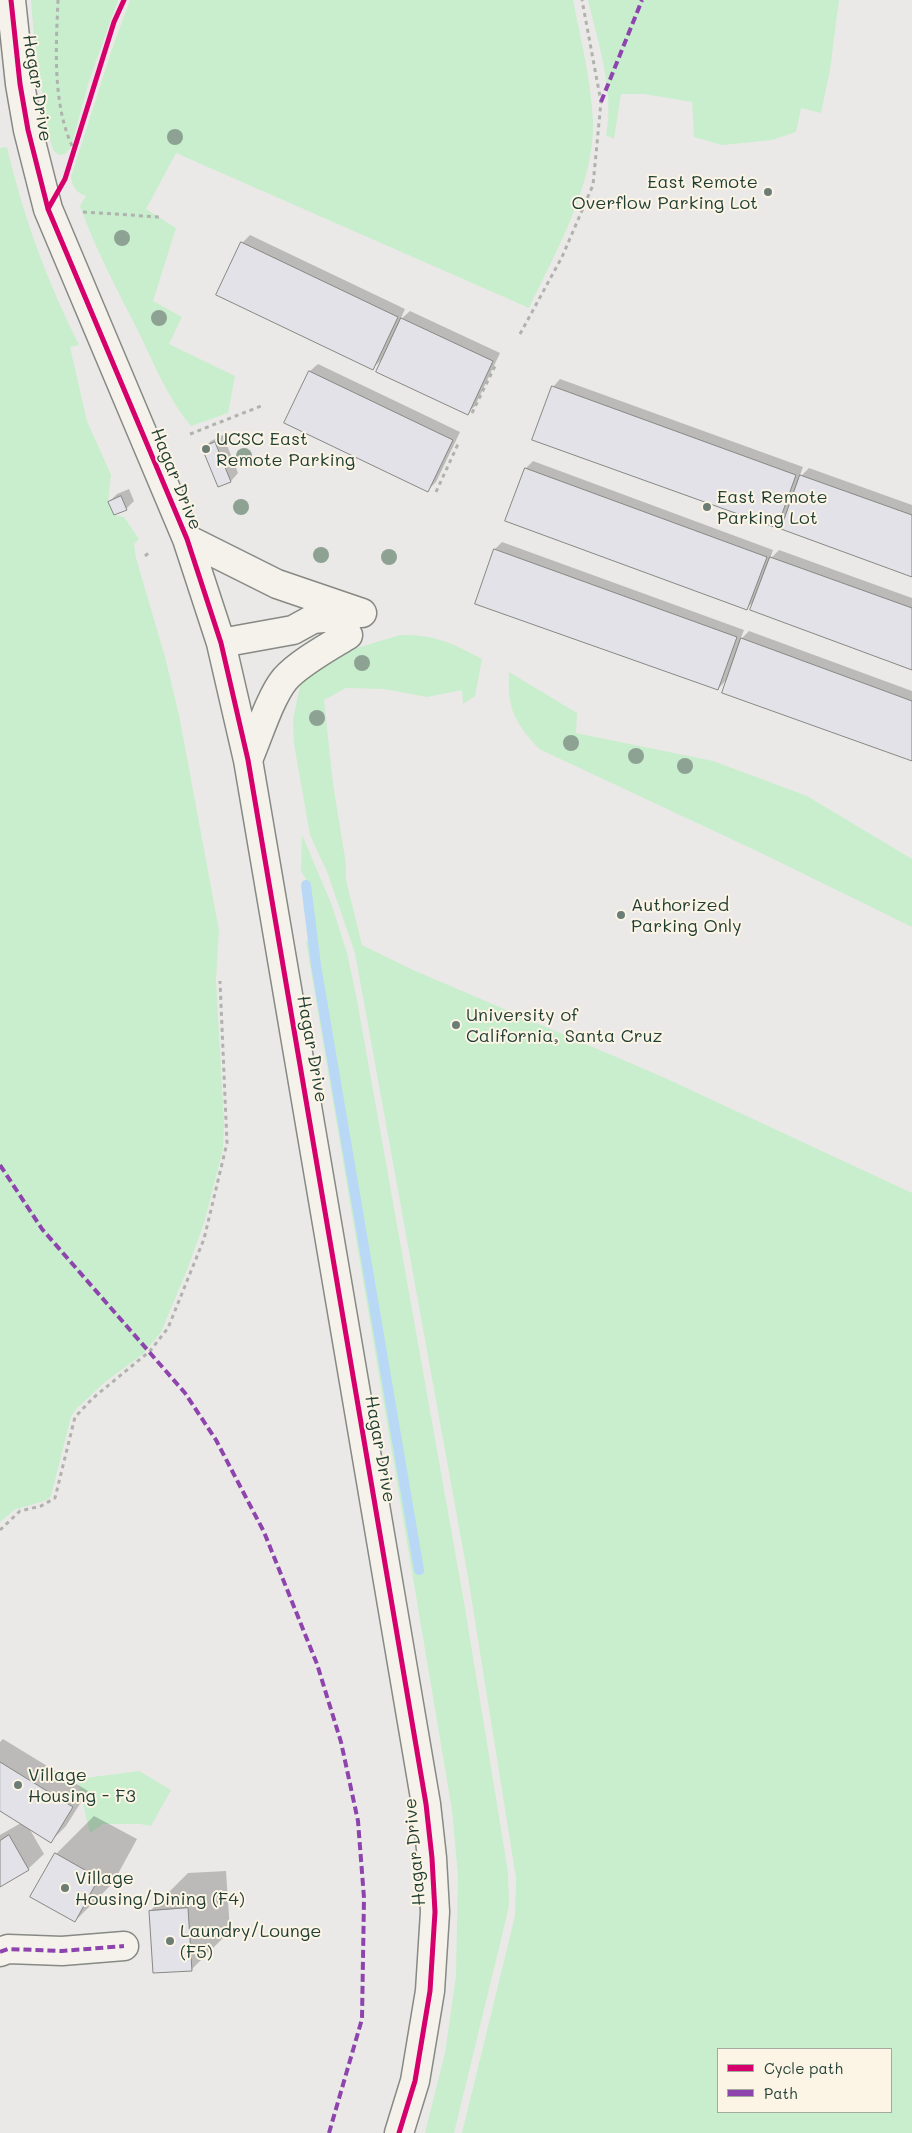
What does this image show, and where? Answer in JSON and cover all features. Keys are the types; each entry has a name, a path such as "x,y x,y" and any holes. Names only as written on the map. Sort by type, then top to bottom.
{"main road":[{"name":"Hagar Drive","path":"11,0 20,84 28,130 48,209 187,539 221,643 248,760 426,1804 432,1858 435,1912 430,1991 415,2081 399,2133"},
{"path":"187,539 355,624"},
{"path":"221,643 293,630 313,619 355,624"},
{"path":"248,760 277,691 285,678 355,624"},
{"path":"0,1952 8,1949 62,1952 124,1946"}],"path":[{"path":"58,0 56,36 59,96 67,135 74,150"},
{"path":"520,334 562,257 593,185 601,102 582,0"},
{"path":"72,157 76,142"},
{"path":"77,212 160,217"},
{"path":"472,413 496,364"},
{"path":"190,434 261,406"},
{"path":"436,492 458,444"},
{"path":"144,556 151,552"},
{"path":"0,1530 20,1512 41,1506 55,1498 75,1417 93,1398 150,1351 168,1328 194,1264 204,1239 228,1142 220,981"}],"shaded area":[{"name":"University of California, Santa Cruz","path":"0,0 912,0 912,2133 0,2133"}],"green space":[{"path":"31,0 118,0 89,81 71,147 65,154 59,155 53,150 48,133 34,36"},
{"path":"130,0 573,0 590,90 593,121 592,145 588,169 572,218 529,308 176,153 146,209 176,228 153,301 182,317 169,344 235,376 228,413 191,426 163,382 108,272 80,206 86,196 76,189 71,177 112,49"},
{"path":"588,0 839,0 830,70 821,113 801,108 796,132 772,140 722,145 694,137 692,102 644,94 621,94 614,139 606,135 608,119 607,85"},
{"path":"7,147 28,223 46,273 79,345 70,347 87,421 111,475 108,502 114,515 124,517 139,539 134,544 136,558 165,657 179,715 219,930 216,980 224,1122 223,1149 204,1223 161,1332 143,1354 105,1382 76,1409 71,1417 51,1496 47,1500 14,1510 0,1522 0,148"},
{"path":"400,635 433,638 462,648 482,659 475,696 463,704 462,690 427,697 384,689 346,688 324,700 333,784 346,864 346,880 362,945 413,970 665,1078 912,1193 912,2133 462,2133 515,1916 516,1878 468,1577 355,953 328,874 310,835 294,744 293,719 300,686 316,669 337,654"},
{"path":"509,672 577,713 576,733 713,761 807,796 912,859 912,927 761,853 539,749 518,723 514,715 509,696"},
{"path":"302,835 331,903 347,953 357,1000 464,1602 508,1872 509,1904 506,1919 454,2133 425,2133 445,2053 456,1976 458,1876 452,1810 306,941 316,939 310,886 301,871"},
{"path":"139,1771 171,1790 151,1826 140,1824 103,1824 90,1833 77,1779"}],"building":[{"path":"241,242 398,317 373,370 216,295"},
{"path":"401,318 493,361 468,415 376,372"},
{"path":"309,371 453,440 428,492 284,423"},
{"path":"552,386 796,475 777,528 532,440"},
{"path":"215,442 231,482 218,487 202,448"},
{"path":"525,468 767,557 747,610 505,521"},
{"path":"800,475 912,515 912,577 781,529"},
{"path":"121,496 127,510 114,515 108,502"},
{"path":"494,549 737,637 718,690 475,604"},
{"path":"770,557 912,608 912,670 750,610"},
{"path":"741,638 912,701 912,761 722,693"},
{"name":"Village Housing - F3","path":"0,1762 73,1807 51,1843 0,1811"},
{"path":"9,1835 29,1870 0,1887 0,1841"},
{"name":"Village Housing/Dining (F4)","path":"55,1853 99,1878 75,1922 30,1897"},
{"name":"Laundry/Lounge (F5)","path":"188,1908 192,1971 153,1973 149,1911"}],"waterway":[{"path":"306,885 316,965 419,1570"}],"marked path":[{"path":"601,102 642,0"},
{"path":"0,1165 42,1229 185,1393 216,1440 264,1532 317,1664 341,1742 358,1821 364,1898 362,2019 329,2133"},
{"path":"0,1952 8,1949 62,1951 124,1946"}],"cycle path":[{"path":"11,0 20,84 28,130 48,209 187,539 221,643 248,760 426,1804 432,1858 435,1912 430,1991 415,2081 399,2133"},
{"path":"48,209 65,179 114,22 124,0"}],"place":[{"name":"East Remote Overflow Parking Lot","path":"768,192"},
{"name":"UCSC East Remote Parking","path":"206,449"},
{"name":"East Remote Parking Lot","path":"707,507"},
{"name":"Authorized Parking Only","path":"621,915"},
{"name":"University of California, Santa Cruz","path":"456,1025"},
{"name":"Village Housing - F3","path":"18,1785"},
{"name":"Village Housing/Dining (F4)","path":"65,1888"},
{"name":"Laundry/Lounge (F5)","path":"170,1941"}]}
